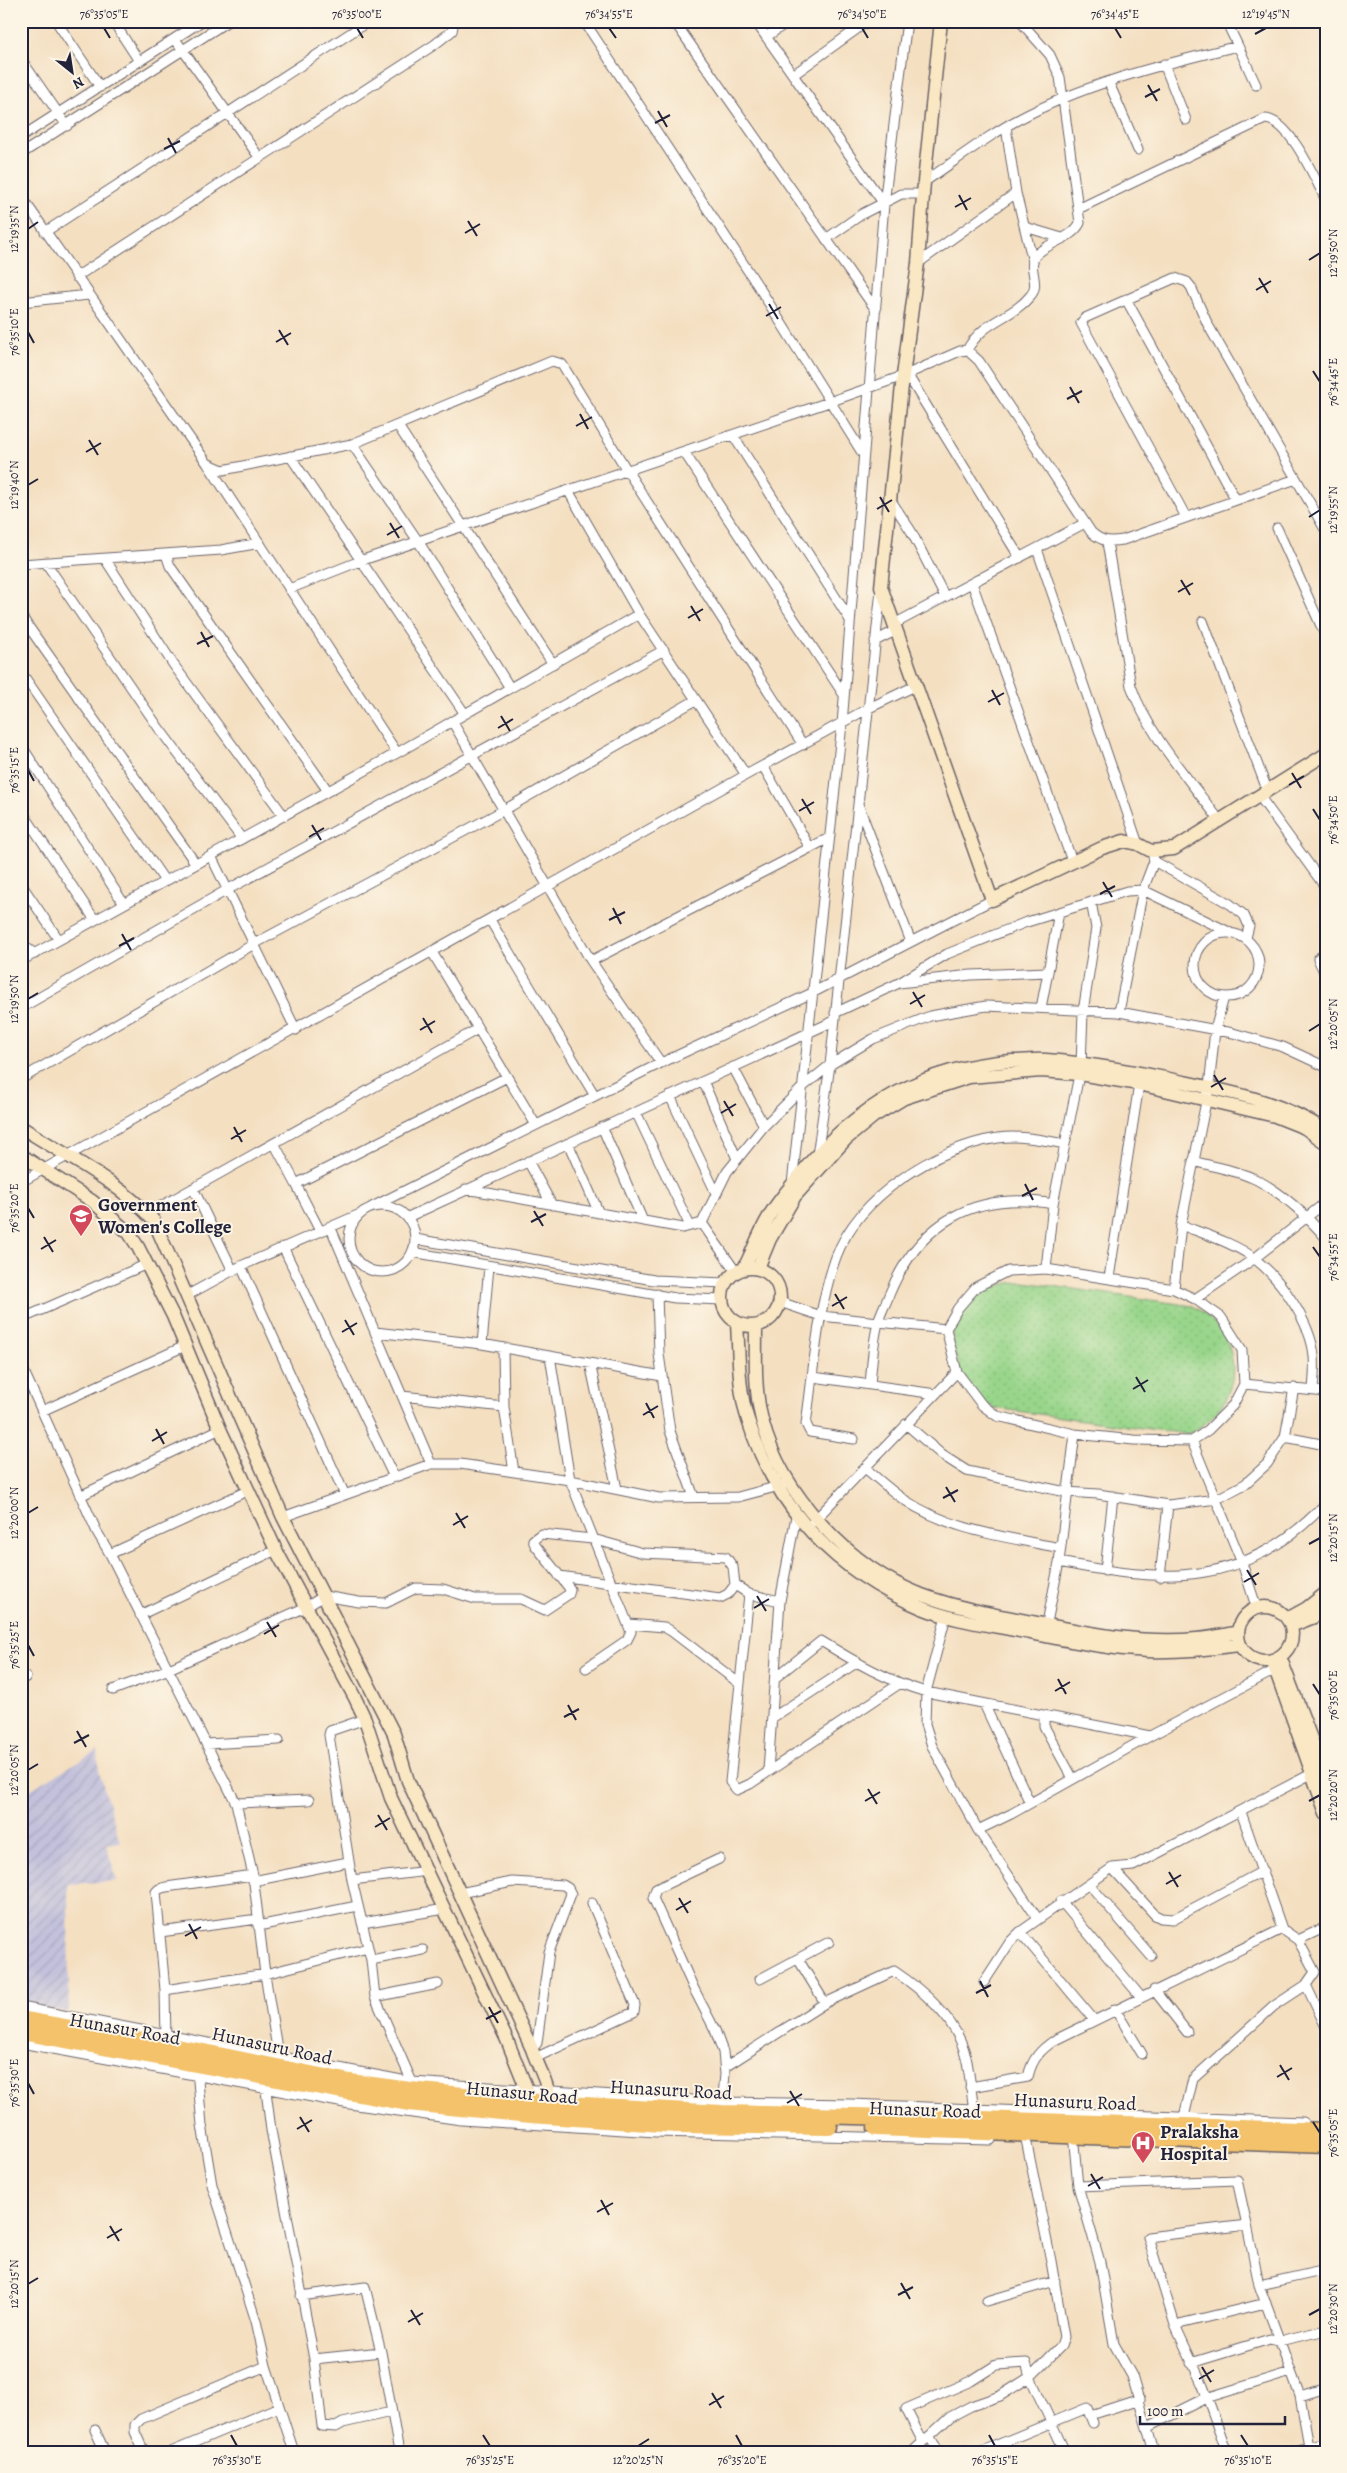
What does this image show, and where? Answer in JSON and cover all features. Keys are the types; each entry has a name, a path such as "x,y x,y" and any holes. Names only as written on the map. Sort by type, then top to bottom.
{"highway":[{"name":"Hunasuru Road","path":"21,2019 166,2040 271,2071 411,2086 539,2103 722,2108 1024,2131 1183,2121 1326,2130"},
{"name":"Hunasur Road","path":"21,2032 197,2068 271,2071 408,2103 539,2103 677,2125 1024,2131 1326,2145"}],"street":[{"path":"56,21 100,87"},
{"path":"113,21 139,61"},
{"path":"21,137 202,21"},
{"path":"21,154 228,21"},
{"path":"46,232 369,21"},
{"path":"76,277 448,36 452,31 454,21"},
{"path":"584,21 760,289 863,454"},
{"path":"674,21 876,310"},
{"path":"755,21 884,204"},
{"path":"766,37 789,21"},
{"path":"793,75 868,21"},
{"path":"790,1204 842,724 884,204 907,21"},
{"path":"814,1174 830,1065 890,499 918,263 923,188 941,21"},
{"path":"1020,21 1050,55 1056,66 1064,98 1074,194 1081,218 1079,226 1038,253 1033,262"},
{"path":"1226,21 1256,84"},
{"path":"175,40 259,157"},
{"path":"826,240 854,219 906,193 923,188 1006,127 1029,114 1064,98 1164,64 1238,46"},
{"path":"21,59 67,126"},
{"path":"1164,64 1186,120"},
{"path":"1109,83 1138,150"},
{"path":"1078,208 1265,119 1276,122 1292,140 1326,200"},
{"path":"289,588 418,541 569,492 829,402 905,375 960,351 967,350 982,330 1030,296 1035,284 1033,262 1016,194 1006,127"},
{"path":"918,263 1016,194"},
{"path":"21,196 88,295 207,463 397,753"},
{"path":"1025,227 1062,238"},
{"path":"1186,518 1081,326 1085,318 1175,278 1186,282 1212,333 1326,531"},
{"path":"21,302 88,295"},
{"path":"1126,299 1236,500"},
{"path":"967,350 979,361 1085,523 1099,539 1107,542 1123,540 1296,479"},
{"path":"207,463 222,470 352,444 552,361 557,361 566,368 628,472 803,745"},
{"path":"905,375 1020,558"},
{"path":"398,426 465,526 553,664"},
{"path":"733,435 850,620"},
{"path":"352,444 418,541 510,688"},
{"path":"684,452 844,694"},
{"path":"290,456 465,714"},
{"path":"569,492 639,614 746,775"},
{"path":"890,499 911,531 945,597"},
{"path":"875,641 945,597 1085,523"},
{"path":"1277,528 1326,637"},
{"path":"1107,542 1131,686 1138,707 1158,738 1220,821"},
{"path":"21,564 105,559 113,556 221,550 260,543"},
{"path":"1037,550 1138,844"},
{"path":"166,554 170,566 328,791"},
{"path":"105,559 174,664 284,816"},
{"path":"46,563 158,727 242,839"},
{"path":"972,582 1072,861"},
{"path":"881,587 992,900"},
{"path":"21,961 397,753 639,614"},
{"path":"21,616 196,864"},
{"path":"1203,622 1264,794 1326,888"},
{"path":"21,1008 227,890 664,650"},
{"path":"21,672 165,881"},
{"path":"21,1182 296,1030 746,775 867,709 917,685"},
{"path":"21,1079 254,944 504,810 696,700"},
{"path":"452,721 591,961 661,1063"},
{"path":"21,745 124,904"},
{"path":"1153,856 1174,849 1326,754"},
{"path":"763,766 810,848"},
{"path":"858,802 911,942"},
{"path":"21,810 95,920"},
{"path":"591,961 829,838"},
{"path":"186,1296 237,1269 360,1214 661,1063 812,993 1072,861 1124,841 1138,844 1153,856 1230,904 1244,916 1249,926 1246,938"},
{"path":"211,856 296,1030"},
{"path":"1120,1012 1143,890 1153,856"},
{"path":"21,884 59,940"},
{"path":"408,1217 809,1033 835,1017 899,984 947,954 1024,923 1126,891 1143,890 1228,932 1246,938 1255,948 1259,962 1257,975 1250,987 1238,995 1224,997 1208,992 1197,979 1194,962 1199,946 1212,935 1228,932"},
{"path":"1046,1269 1053,1204 1080,1069 1083,1012 1096,928 1091,902"},
{"path":"1042,1008 1059,912"},
{"path":"490,920 595,1096"},
{"path":"21,944 35,954"},
{"path":"432,952 536,1126"},
{"path":"1326,952 1318,959 1326,976"},
{"path":"899,984 970,974 1048,972"},
{"path":"1174,1289 1181,1225 1207,1093 1215,1030 1224,997"},
{"path":"702,1223 727,1172 764,1126 804,1086 830,1065 873,1039 930,1016 986,1006 1083,1012 1120,1012 1215,1030 1282,1047 1326,1067"},
{"path":"147,1214 478,1029"},
{"path":"740,1270 758,1268 773,1277 778,1285 780,1302 775,1313 767,1321 756,1326 737,1323 729,1317 722,1300 725,1283 740,1270 767,1219 818,1153 839,1131 870,1107 901,1089 934,1075 997,1062 1045,1060 1080,1069 1140,1078 1277,1106 1310,1120 1326,1131"},
{"path":"734,1067 764,1126"},
{"path":"758,1268 770,1239 790,1204 846,1139 874,1116 904,1098 969,1078 1080,1069"},
{"path":"296,1184 507,1077"},
{"path":"1109,1278 1140,1078"},
{"path":"703,1081 738,1159"},
{"path":"1207,1093 1304,1128 1326,1143"},
{"path":"670,1096 716,1193"},
{"path":"636,1112 690,1226"},
{"path":"21,1127 115,1185 147,1214 160,1234 283,1517 394,1734 408,1782 533,2053 539,2103"},
{"path":"602,1127 643,1220"},
{"path":"854,1438 810,1432 806,1424 826,1287 837,1254 855,1224 908,1172 937,1156 998,1138 1031,1138 1065,1144"},
{"path":"274,1142 320,1231"},
{"path":"568,1143 599,1213"},
{"path":"21,1156 92,1201 116,1220 129,1233 147,1264 276,1550 365,1719 391,1798 539,2103"},
{"path":"528,1161 552,1204"},
{"path":"1194,1161 1256,1179 1281,1195 1307,1217 1326,1238"},
{"path":"194,1188 237,1269 345,1495"},
{"path":"466,1189 683,1228 702,1223"},
{"path":"870,1384 878,1322 897,1276 920,1242 952,1216 987,1202 1028,1200 1053,1204"},
{"path":"1195,1299 1255,1258 1326,1202"},
{"path":"360,1214 352,1224 349,1244 350,1250 357,1261 367,1270 380,1273 393,1270 405,1263 412,1252 415,1239 414,1228 408,1217 398,1210 385,1206 372,1207"},
{"path":"702,1223 740,1270"},
{"path":"1181,1225 1221,1241 1255,1258 1280,1286 1303,1318 1314,1355 1313,1390"},
{"path":"330,1226 431,1464"},
{"path":"415,1239 654,1280 725,1283"},
{"path":"283,1248 394,1477"},
{"path":"412,1252 675,1298 722,1300"},
{"path":"21,1319 147,1264"},
{"path":"482,1344 489,1266"},
{"path":"1046,1269 1174,1289 1195,1299 1221,1317 1242,1350 1244,1384 1233,1404 1208,1430 1192,1441 1134,1440 1075,1434 997,1416 982,1405 957,1372 946,1329 958,1308 976,1286 1008,1270 1046,1269"},
{"path":"657,1294 662,1376 670,1431 694,1497"},
{"path":"780,1302 821,1316 946,1329"},
{"path":"737,1323 740,1375 747,1419 759,1450 784,1484 816,1519 861,1562 896,1583 922,1595 1046,1630"},
{"path":"756,1326 755,1374 762,1419 796,1516 850,1570 885,1590 923,1608 946,1616 1046,1630 1148,1651 1197,1651 1238,1639"},
{"path":"375,1332 482,1344 662,1376"},
{"path":"42,1411 185,1346"},
{"path":"504,1349 504,1407 514,1472"},
{"path":"550,1356 570,1480 631,1632 627,1640 586,1668"},
{"path":"590,1363 617,1489"},
{"path":"21,1365 96,1532 110,1554 236,1803 253,1878 265,1974 271,2071 302,2296 314,2359 322,2426 336,2427 343,2423 392,2412"},
{"path":"807,1529 957,1372"},
{"path":"813,1376 936,1394"},
{"path":"1244,1384 1326,1392"},
{"path":"906,1424 942,1455 967,1471 1066,1492 1113,1496 1168,1505 1217,1500 1244,1484 1268,1464 1285,1437 1294,1388"},
{"path":"402,1396 504,1407"},
{"path":"80,1496 220,1429"},
{"path":"1046,1630 1059,1562 1066,1492 1075,1434"},
{"path":"1285,1437 1326,1445"},
{"path":"1192,1441 1242,1562 1257,1609"},
{"path":"283,1517 431,1464 460,1464 570,1480 659,1498 738,1497 784,1484"},
{"path":"865,1468 905,1501 971,1531 1060,1548"},
{"path":"110,1554 249,1490"},
{"path":"1105,1571 1113,1496"},
{"path":"1059,1562 1105,1571 1160,1577 1203,1574 1242,1562 1275,1545 1309,1521 1326,1503"},
{"path":"1160,1577 1168,1505"},
{"path":"768,1772 780,1601 796,1516"},
{"path":"113,1690 169,1669 324,1596 359,1602 386,1603 416,1588 442,1589 475,1599 521,1600 545,1610 569,1594 570,1589 559,1576 535,1545 533,1540 541,1534 594,1539 643,1553 726,1557 733,1567 735,1585 728,1594 720,1598 559,1576"},
{"path":"140,1615 276,1550"},
{"path":"735,1585 749,1594 780,1601"},
{"path":"1289,1622 1326,1593"},
{"path":"749,1594 730,1782 738,1790 899,1684"},
{"path":"978,1830 1150,1736 1276,1662 1290,1643 1289,1622 1273,1608 1257,1609 1244,1618 1238,1639"},
{"path":"1289,1622 1314,1617 1326,1609"},
{"path":"946,1616 926,1692 925,1724 932,1746 978,1830 1038,1919"},
{"path":"629,1624 664,1627 671,1630 740,1684"},
{"path":"1238,1639 1255,1659 1276,1662"},
{"path":"775,1678 821,1641 856,1663 899,1684 926,1692 1150,1736"},
{"path":"1276,1662 1321,1771 1326,1813"},
{"path":"772,1718 856,1663"},
{"path":"984,1704 1030,1803"},
{"path":"1044,1715 1044,1726 1073,1779"},
{"path":"365,1719 330,1731 329,1735 348,1862 371,1960 375,1997 411,2086"},
{"path":"206,1744 279,1740"},
{"path":"984,1982 1010,1942 1020,1932 1061,1901 1112,1868 1133,1866 1321,1771"},
{"path":"236,1803 309,1800"},
{"path":"1183,2121 1193,2079 1274,2006 1306,1985 1315,1972 1298,1940 1282,1929 1241,1812"},
{"path":"719,1859 656,1889 653,1898 686,1973 715,2030 723,2052 725,2067 722,2108 851,2104 1183,2121 1326,2123"},
{"path":"21,2007 166,2040 165,1990 156,1892 159,1889 253,1878 348,1862"},
{"path":"1112,1868 1155,1915 1161,1918 1173,1919 1263,1871"},
{"path":"352,1880 428,1871"},
{"path":"460,1893 512,1882 563,1885 568,1888 571,1894 549,1952 537,2043 533,2053"},
{"path":"1089,1884 1151,1956"},
{"path":"1061,1901 1141,1997"},
{"path":"533,2053 634,2012 635,2005 592,1903"},
{"path":"160,1932 258,1923 358,1906"},
{"path":"362,1922 445,1909"},
{"path":"1298,1940 1326,1928"},
{"path":"970,2086 1028,2077 1031,2063 1040,2050 1115,2009 1282,1929"},
{"path":"1020,1932 1094,2020"},
{"path":"760,1979 829,1942"},
{"path":"165,1990 265,1974 368,1948"},
{"path":"371,1960 423,1950"},
{"path":"798,1959 825,2004"},
{"path":"725,2067 825,2004 894,1971 913,1984 953,2025 966,2056 974,2110"},
{"path":"375,1997 438,1984"},
{"path":"1306,1985 1326,2027"},
{"path":"1154,1990 1187,2032"},
{"path":"1115,2009 1142,2054"},
{"path":"21,2043 197,2068 202,2125 212,2185 256,2321 266,2366 294,2452"},
{"path":"271,2071 350,2104 461,2120 656,2132 1024,2131 1055,2281 1064,2336 1061,2346 1030,2377 1000,2396 971,2406 950,2417 912,2452"},
{"path":"1073,2134 1078,2186 1100,2262 1114,2344 1132,2376 1154,2452"},
{"path":"1078,2186 1237,2180 1260,2285 1300,2396 1309,2446"},
{"path":"1227,2452 1175,2325 1148,2237 1247,2226"},
{"path":"1260,2285 1326,2270"},
{"path":"987,2301 1055,2281"},
{"path":"302,2296 365,2287 381,2352 398,2452"},
{"path":"1175,2325 1266,2303"},
{"path":"1191,2363 1270,2339 1279,2341 1326,2330"},
{"path":"314,2359 381,2352"},
{"path":"939,2452 926,2439 906,2409 970,2381 996,2365 1026,2363 1030,2377 1065,2452"},
{"path":"144,2452 135,2432 135,2425 142,2420 266,2366"},
{"path":"1148,2427 1206,2398 1291,2372"},
{"path":"1300,2396 1326,2388"},
{"path":"1097,2413 1140,2399"},
{"path":"171,2452 280,2407"},
{"path":"980,2452 1087,2408 1093,2423"},
{"path":"95,2430 105,2452"},
{"path":"1290,2452 1326,2442"}],"shaded area":[{"path":"98,1750 99,1771 120,1842 106,1844 117,1881 68,1884 69,2013 21,2004 21,1795"}],"green space":[{"path":"1024,1282 1193,1306 1211,1319 1224,1336 1231,1354 1233,1372 1229,1391 1220,1408 1206,1423 1187,1434 994,1408 979,1400 969,1390 960,1370 952,1342 955,1326 967,1305 977,1297 999,1285"}],"place":[{"name":"Government Women's College","path":"81,1237"},
{"name":"Pralaksha Hospital","path":"1143,2164"}]}
